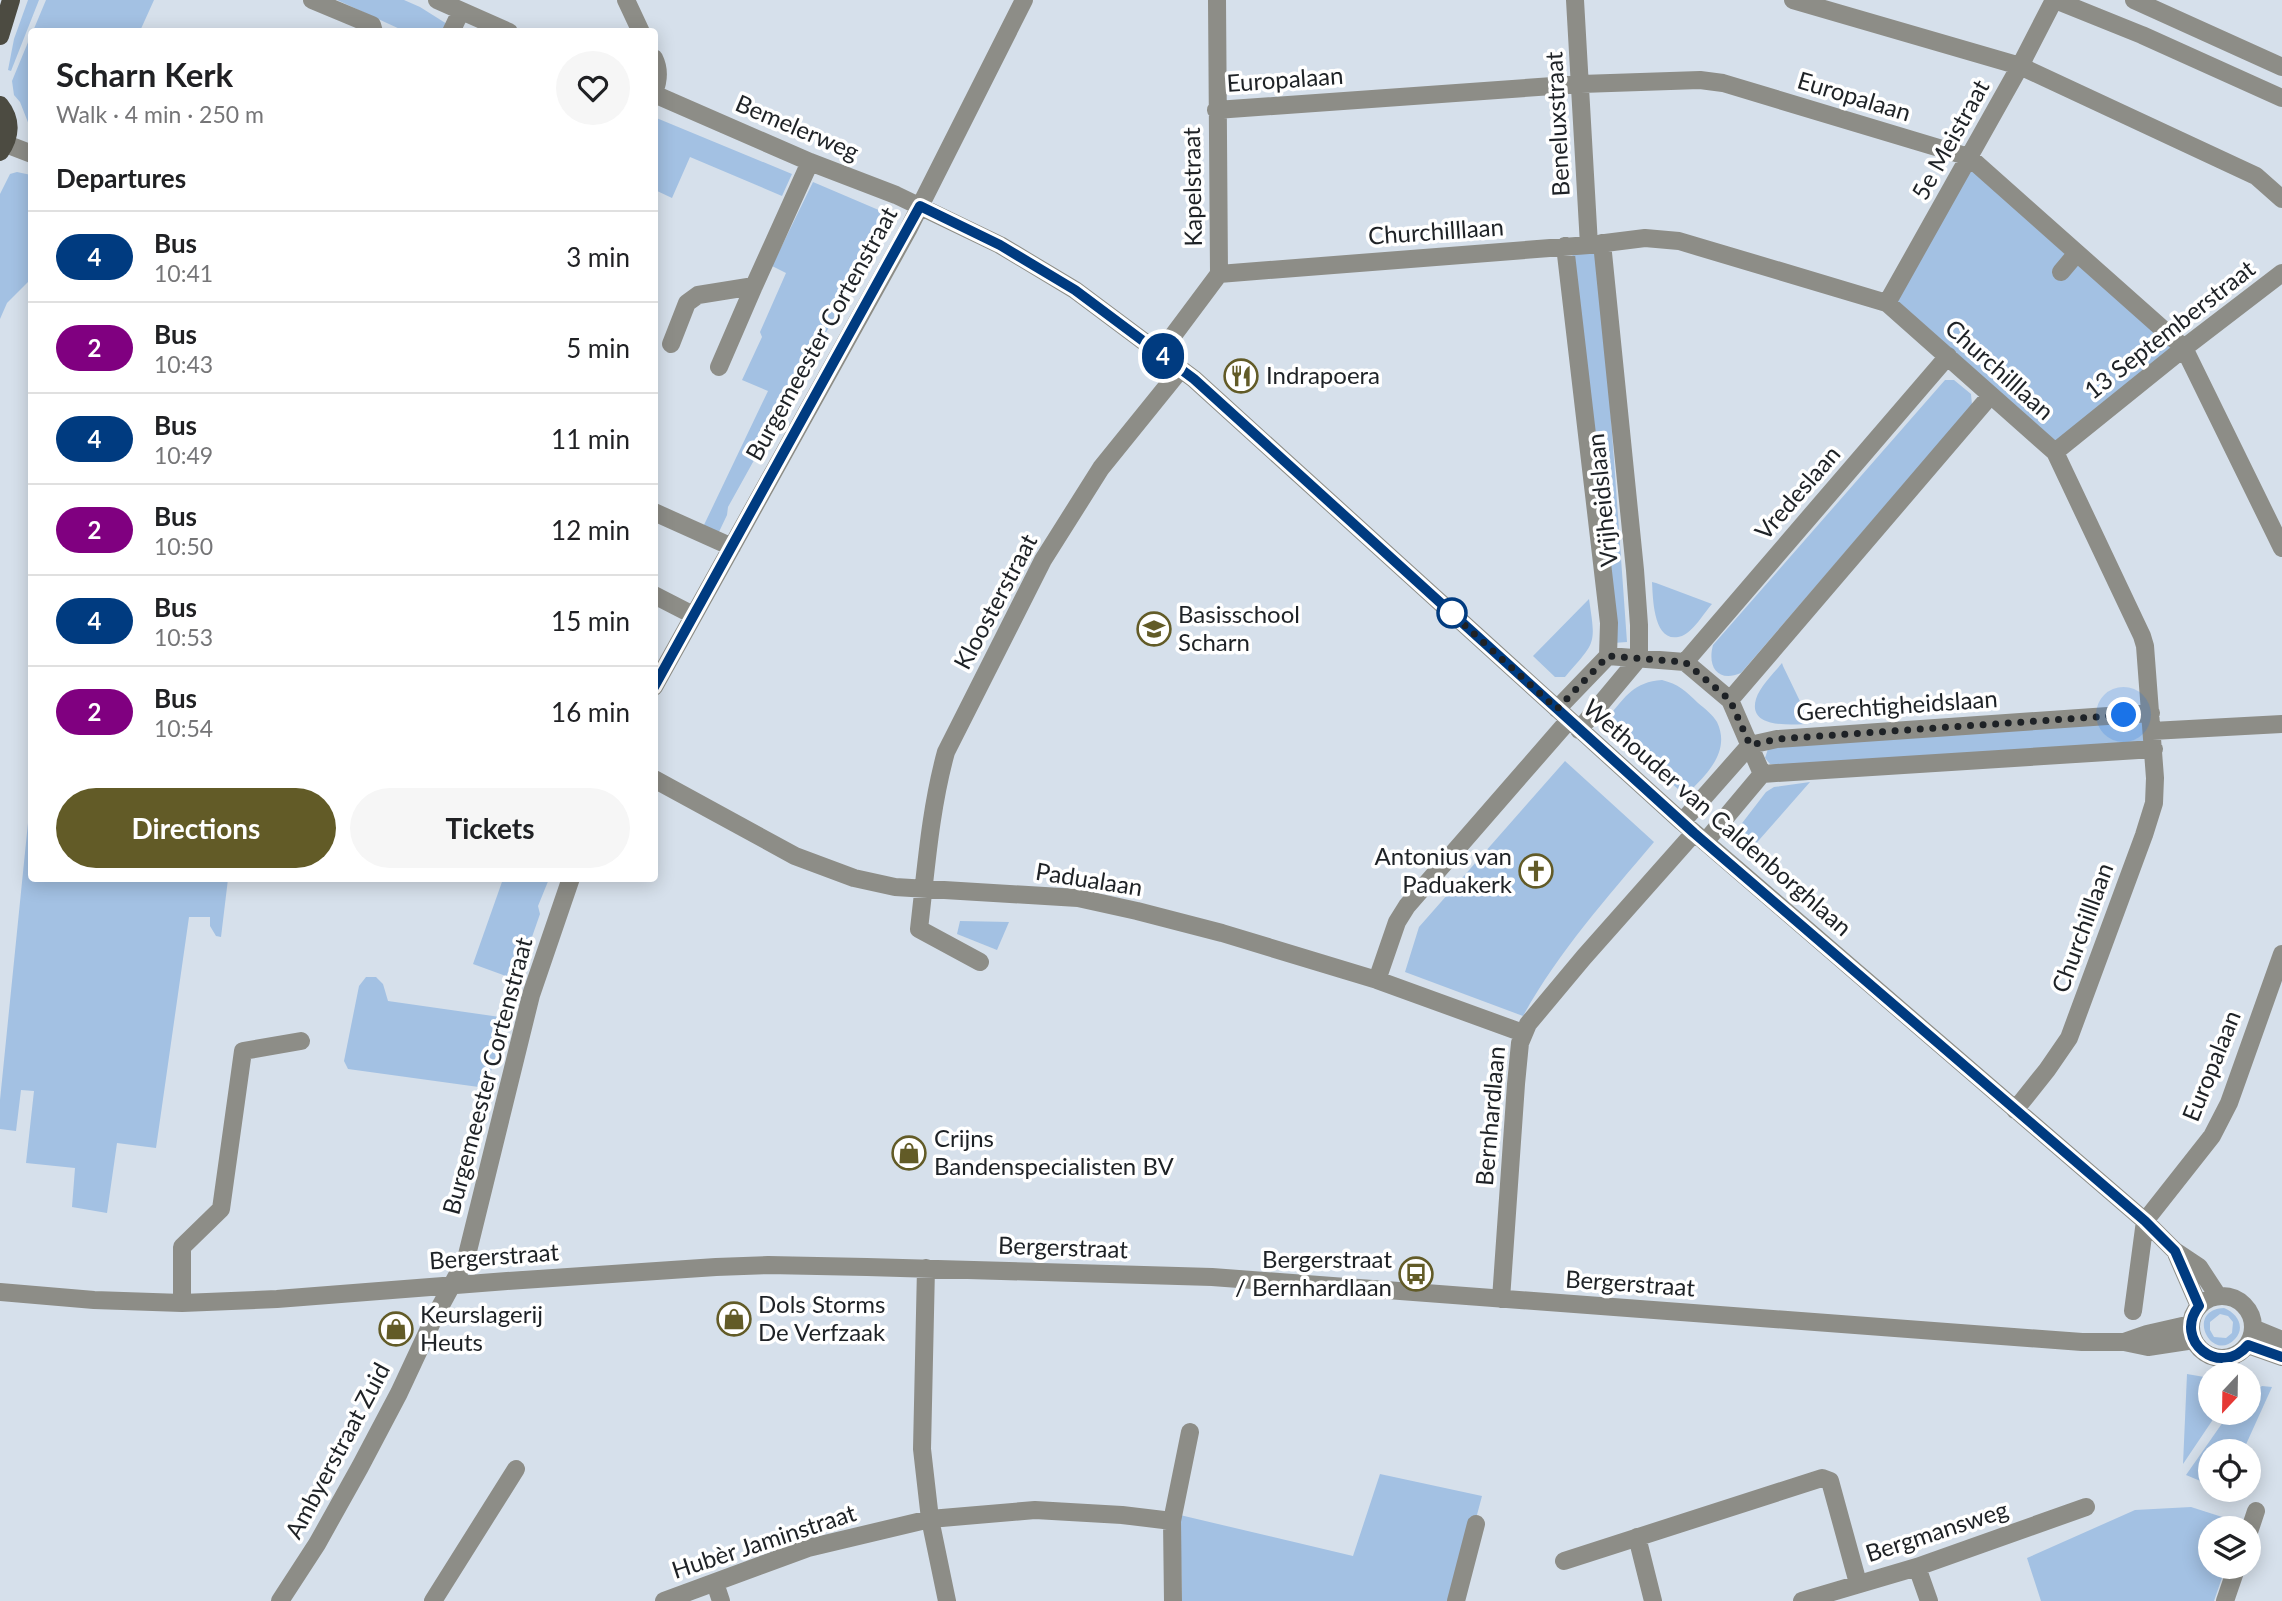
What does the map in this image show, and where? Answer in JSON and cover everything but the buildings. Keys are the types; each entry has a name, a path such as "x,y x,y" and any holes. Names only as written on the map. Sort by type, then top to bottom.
{"main road":[{"path":"0,36 11,0"},
{"path":"0,105 9,122 3,148"}],"street":[{"path":"312,0 372,25 373,28"},
{"path":"437,0 500,28"},
{"path":"626,0 640,28"},
{"name":"Burgemeester Cortenstraat","path":"658,680 920,206 1024,0"},
{"name":"Kapelstraat","path":"1160,353 1219,274 1216,0"},
{"name":"Beneluxstraat","path":"1575,0 1596,244"},
{"path":"1793,0 2020,66 2282,188"},
{"path":"2055,0 2142,35 2282,98"},
{"name":"5e Meistraat","path":"1887,303 2055,0"},
{"path":"2134,0 2155,4 2282,67"},
{"path":"2142,35 2155,4"},
{"path":"453,28 461,10"},
{"path":"658,66 658,83"},
{"name":"Europalaan","path":"1216,110 1581,84 1700,80 1723,83 1969,157 2184,348 2280,541"},
{"name":"Bemelerweg","path":"658,95 810,162 920,206"},
{"path":"3,148 28,153"},
{"path":"719,367 810,162"},
{"path":"2256,176 2282,199"},
{"name":"Wethouder van Caldenborghlaan","path":"920,206 1000,245 1075,290 1181,369 1694,833 2145,1221 2175,1251 2199,1267 2218,1296"},
{"name":"Churchilllaan","path":"1219,274 1644,238 1679,241 1887,303 2055,452 2142,636 2152,731 2154,792 2152,812 2069,1038 2048,1070 2015,1110"},
{"name":"Vrijheidslaan","path":"1596,244 1635,570 1639,658"},
{"name":"Vrijheidslaan","path":"1565,246 1609,622 1608,656"},
{"path":"2061,272 2077,253"},
{"name":"13 Septemberstraat","path":"2055,452 2282,273"},
{"path":"671,344 687,303 698,295 754,286"},
{"name":"Vredeslaan","path":"1685,662 1948,356"},
{"name":"Kloosterstraat","path":"980,962 919,929 936,792 946,752 1043,559 1101,468 1181,369"},
{"path":"1730,700 1991,395"},
{"path":"658,514 732,547"},
{"path":"658,598 694,615"},
{"path":"1568,720 1608,656 1685,662 1730,700 1762,774 1694,833"},
{"path":"1377,980 1397,922 1407,906 1568,720 1639,658"},
{"name":"Gerechtigheidslaan","path":"1750,745 1777,739 2152,731 2282,724"},
{"name":"Gerechtigheidslaan","path":"1762,774 2152,731"},
{"path":"1694,833 1750,745"},
{"name":"Padualaan","path":"658,781 812,863 874,884 1078,898 1137,911 1222,933 1377,980 1523,1033"},
{"name":"Bernhardlaan","path":"1501,1299 1516,1084 1523,1033 1584,957 1694,833"},
{"name":"Burgemeester Cortenstraat","path":"453,1285 470,1247 477,1209 531,995 570,882"},
{"name":"Europalaan","path":"2145,1221 2212,1136 2229,1103 2282,954"},
{"path":"182,1303 182,1247 221,1209 243,1051 301,1041"},
{"path":"2133,1311 2145,1221"},
{"name":"Wethouder van Caldenborghlaan","path":"2175,1251 2199,1306"},
{"name":"Bergerstraat","path":"0,1292 104,1301 182,1303 277,1299 768,1265 1212,1277 2068,1341 2124,1342 2148,1347 2192,1332"},
{"path":"926,1268 921,1430 930,1519 947,1601"},
{"name":"Ambyerstraat Zuid","path":"281,1601 360,1467 453,1285"},
{"path":"2218,1296 2241,1302 2252,1316 2251,1336 2236,1355 2220,1358 2204,1353 2192,1332 2194,1314 2199,1306 2218,1296"},
{"path":"2251,1336 2282,1340"},
{"path":"2251,1336 2282,1357"},
{"path":"1173,1601 1172,1521 1190,1432"},
{"path":"433,1601 516,1469"},
{"path":"1564,1561 1822,1478 1830,1481 1858,1583"},
{"name":"Bergmansweg","path":"1804,1601 1917,1567 2086,1507"},
{"name":"Hubèr Jaminstraat","path":"664,1601 808,1548 930,1519 1035,1510 1172,1521"},
{"path":"2254,1516 2256,1511"},
{"path":"1456,1601 1476,1524"},
{"path":"1637,1537 1653,1601"},
{"path":"1917,1567 1929,1601"},
{"path":"2225,1601 2233,1579"},
{"path":"715,1583 720,1601"}],"shaded area":[{"path":"28,0 39,0 11,71 8,70 14,39"},
{"path":"46,0 154,0 141,28 34,28"},
{"path":"337,0 404,0 447,24 445,28 398,28"},
{"path":"28,42 28,122 20,102 14,95 12,81"},
{"path":"658,119 792,174 782,196 690,157 672,198 658,191"},
{"path":"1970,166 2180,347 2056,448 1893,302"},
{"path":"17,172 28,174 28,282 7,303 0,319 0,194 10,174"},
{"path":"813,182 881,211 888,222 880,243 873,246 817,349 813,347 809,351 813,354 728,507 718,534 703,527 768,391 742,380 762,337 760,332 786,273 772,266"},
{"path":"1599,250 1627,642 1613,643 1572,251"},
{"path":"1945,380 1954,380 1971,394 1972,405 1741,673 1726,676 1716,671 1712,660 1713,645"},
{"path":"1652,582 1712,604 1690,631 1682,636 1672,637 1660,628"},
{"path":"1589,599 1593,635 1588,649 1565,677 1555,677 1533,656"},
{"path":"1782,663 1811,724 1774,723 1758,716 1755,709 1758,694"},
{"path":"1662,680 1690,695 1713,717 1720,732 1720,750 1716,759 1693,788 1678,789 1610,731 1609,716 1626,696 1637,687"},
{"path":"2148,717 2148,745 1776,765 1770,764 1765,758 1768,749 1772,747"},
{"path":"1565,761 1654,842 1568,947 1523,1016 1405,972 1419,927"},
{"path":"1810,782 1752,848 1737,835 1736,831 1766,792 1774,787"},
{"path":"28,823 28,882 228,882 221,937 216,936 210,926 210,917 189,917 156,1148 117,1143 107,1213 72,1207 75,1168 26,1163 34,1091 21,1090 16,1131 0,1129 0,1100"},
{"path":"502,882 548,882 538,906 540,914 517,980 473,964"},
{"path":"960,921 1009,922 997,950 957,934"},
{"path":"366,977 376,977 383,984 388,1001 507,1018 486,1088 348,1069 344,1061 359,986"},
{"path":"2224,1308 2233,1313 2240,1325 2235,1339 2226,1345 2218,1345 2206,1334 2206,1317 2212,1311","holes":["2220,1314 2228,1316 2233,1322 2232,1333 2226,1338 2214,1337 2210,1322"]},
{"path":"2187,1374 2198,1376 2198,1425 2209,1425 2183,1464"},
{"path":"2261,1387 2272,1387 2261,1411"},
{"path":"2221,1425 2255,1425 2248,1439 2211,1439"},
{"path":"2198,1458 2198,1480 2186,1475"},
{"path":"1380,1474 1482,1496 1454,1601 1182,1601 1180,1515 1353,1556"},
{"path":"2191,1507 2219,1516 2198,1516 2198,1579 2222,1579 2214,1601 2041,1601 2027,1558 2135,1510"}],"bus line":[{"name":"4","path":"658,679 920,206 1000,245 1075,290 1194,379 1694,833 2145,1221 2175,1251 2199,1306 2192,1319 2191,1332 2204,1353 2220,1358 2231,1357 2248,1345 2282,1357"}],"place":[{"name":"Indrapoera","path":"1241,376"},
{"name":"Basisschool Scharn","path":"1154,629"},
{"name":"Antonius van Paduakerk","path":"1536,871"},
{"name":"Crijns Bandenspecialisten BV","path":"909,1153"},
{"name":"Bergerstraat / Bernhardlaan","path":"1416,1274"},
{"name":"Dols Storms De Verfzaak","path":"734,1319"},
{"name":"Keurslagerij Heuts","path":"396,1329"}],"route":[{"path":"1452,613 1449,611 1557,709 1608,656 1685,662 1730,700 1750,745 1777,739 2124,715"}]}
